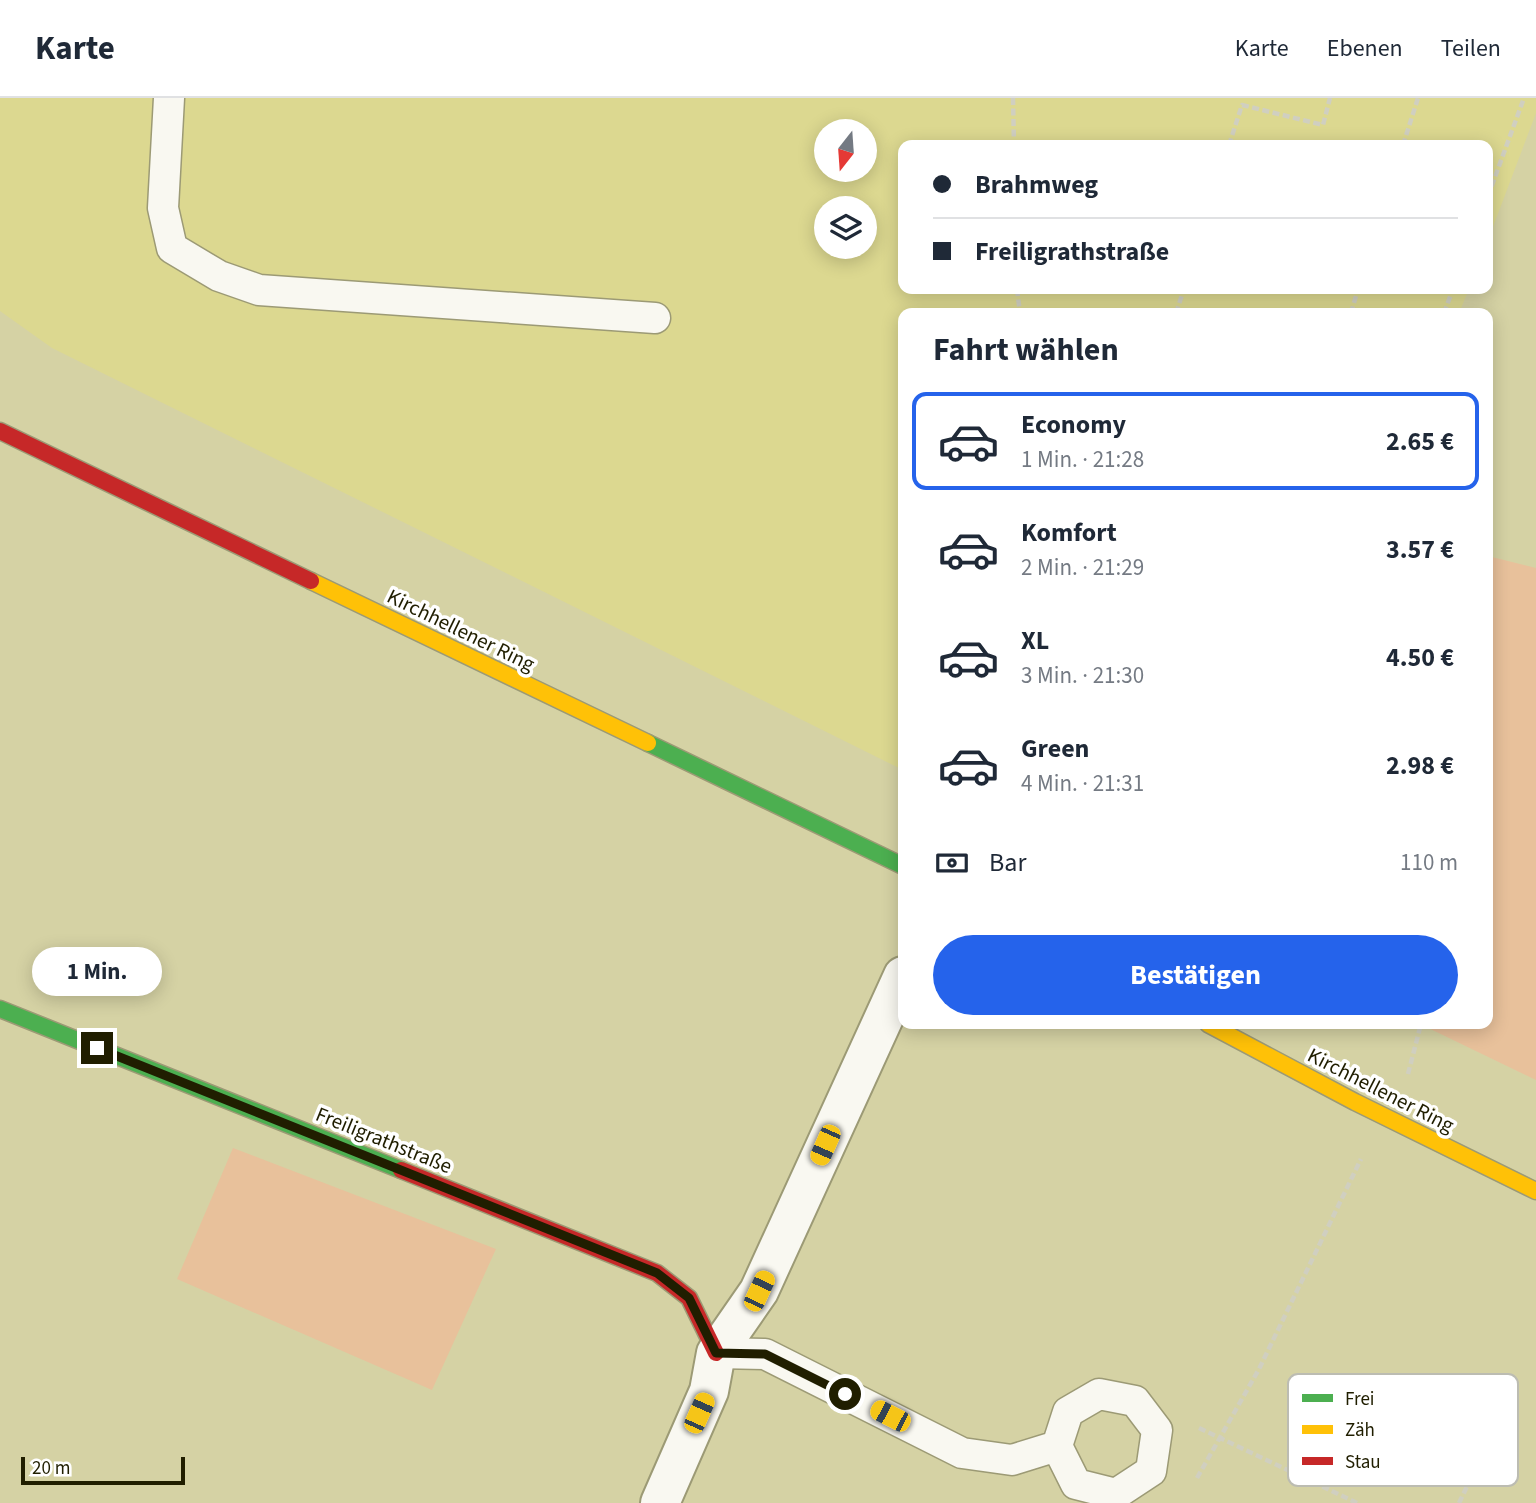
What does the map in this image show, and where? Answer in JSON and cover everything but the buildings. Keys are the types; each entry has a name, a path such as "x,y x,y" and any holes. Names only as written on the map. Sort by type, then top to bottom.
{"street":[{"name":"Kirchhellener Ring","path":"0,431 898,864"},
{"path":"660,1503 709,1391 716,1353 759,1291 898,987"},
{"name":"Freiligrathstraße","path":"0,1009 657,1273 689,1298 716,1353"},
{"name":"Kirchhellener Ring","path":"1218,1029 1536,1191"}],"lane":[{"path":"169,98 163,208 172,248 219,276 259,290 655,318"},
{"path":"716,1353 765,1354 962,1453 1012,1460 1057,1446"},
{"path":"1099,1394 1135,1401 1157,1430 1151,1471 1116,1494 1076,1484 1057,1446 1068,1412 1099,1394"}],"path":[{"path":"1013,98 1014,140"},
{"path":"1231,140 1242,105 1323,125 1330,98"},
{"path":"1405,140 1418,98"},
{"path":"1493,182 1524,98"},
{"path":"1195,1481 1259,1369 1354,1177 1381,1113"},
{"path":"1157,1430 1200,1428 1288,1470"},
{"path":"1321,1486 1357,1503"},
{"path":"1459,1503 1467,1486"}],"shaded area":[{"path":"0,98 1536,98 1536,113 1493,227 1493,140 898,140 898,294 1467,294 1461,308 898,308 898,768 52,348 0,311"},
{"path":"1493,557 1536,568 1536,1080 1430,1029 1493,1029"},
{"path":"233,1148 496,1249 432,1390 177,1279"}],"traffic: fast":[{"path":"648,743 898,864"},
{"path":"0,1009 401,1170"}],"traffic: slow":[{"path":"311,581 648,743"},
{"path":"1217,1029 1355,1102 1536,1191"}],"traffic: jam":[{"path":"0,431 311,581"},
{"path":"401,1170 657,1273 689,1298 716,1353"}],"route":[{"path":"97,1048 613,1253 657,1273 689,1298 716,1353 765,1354 845,1394"}]}
